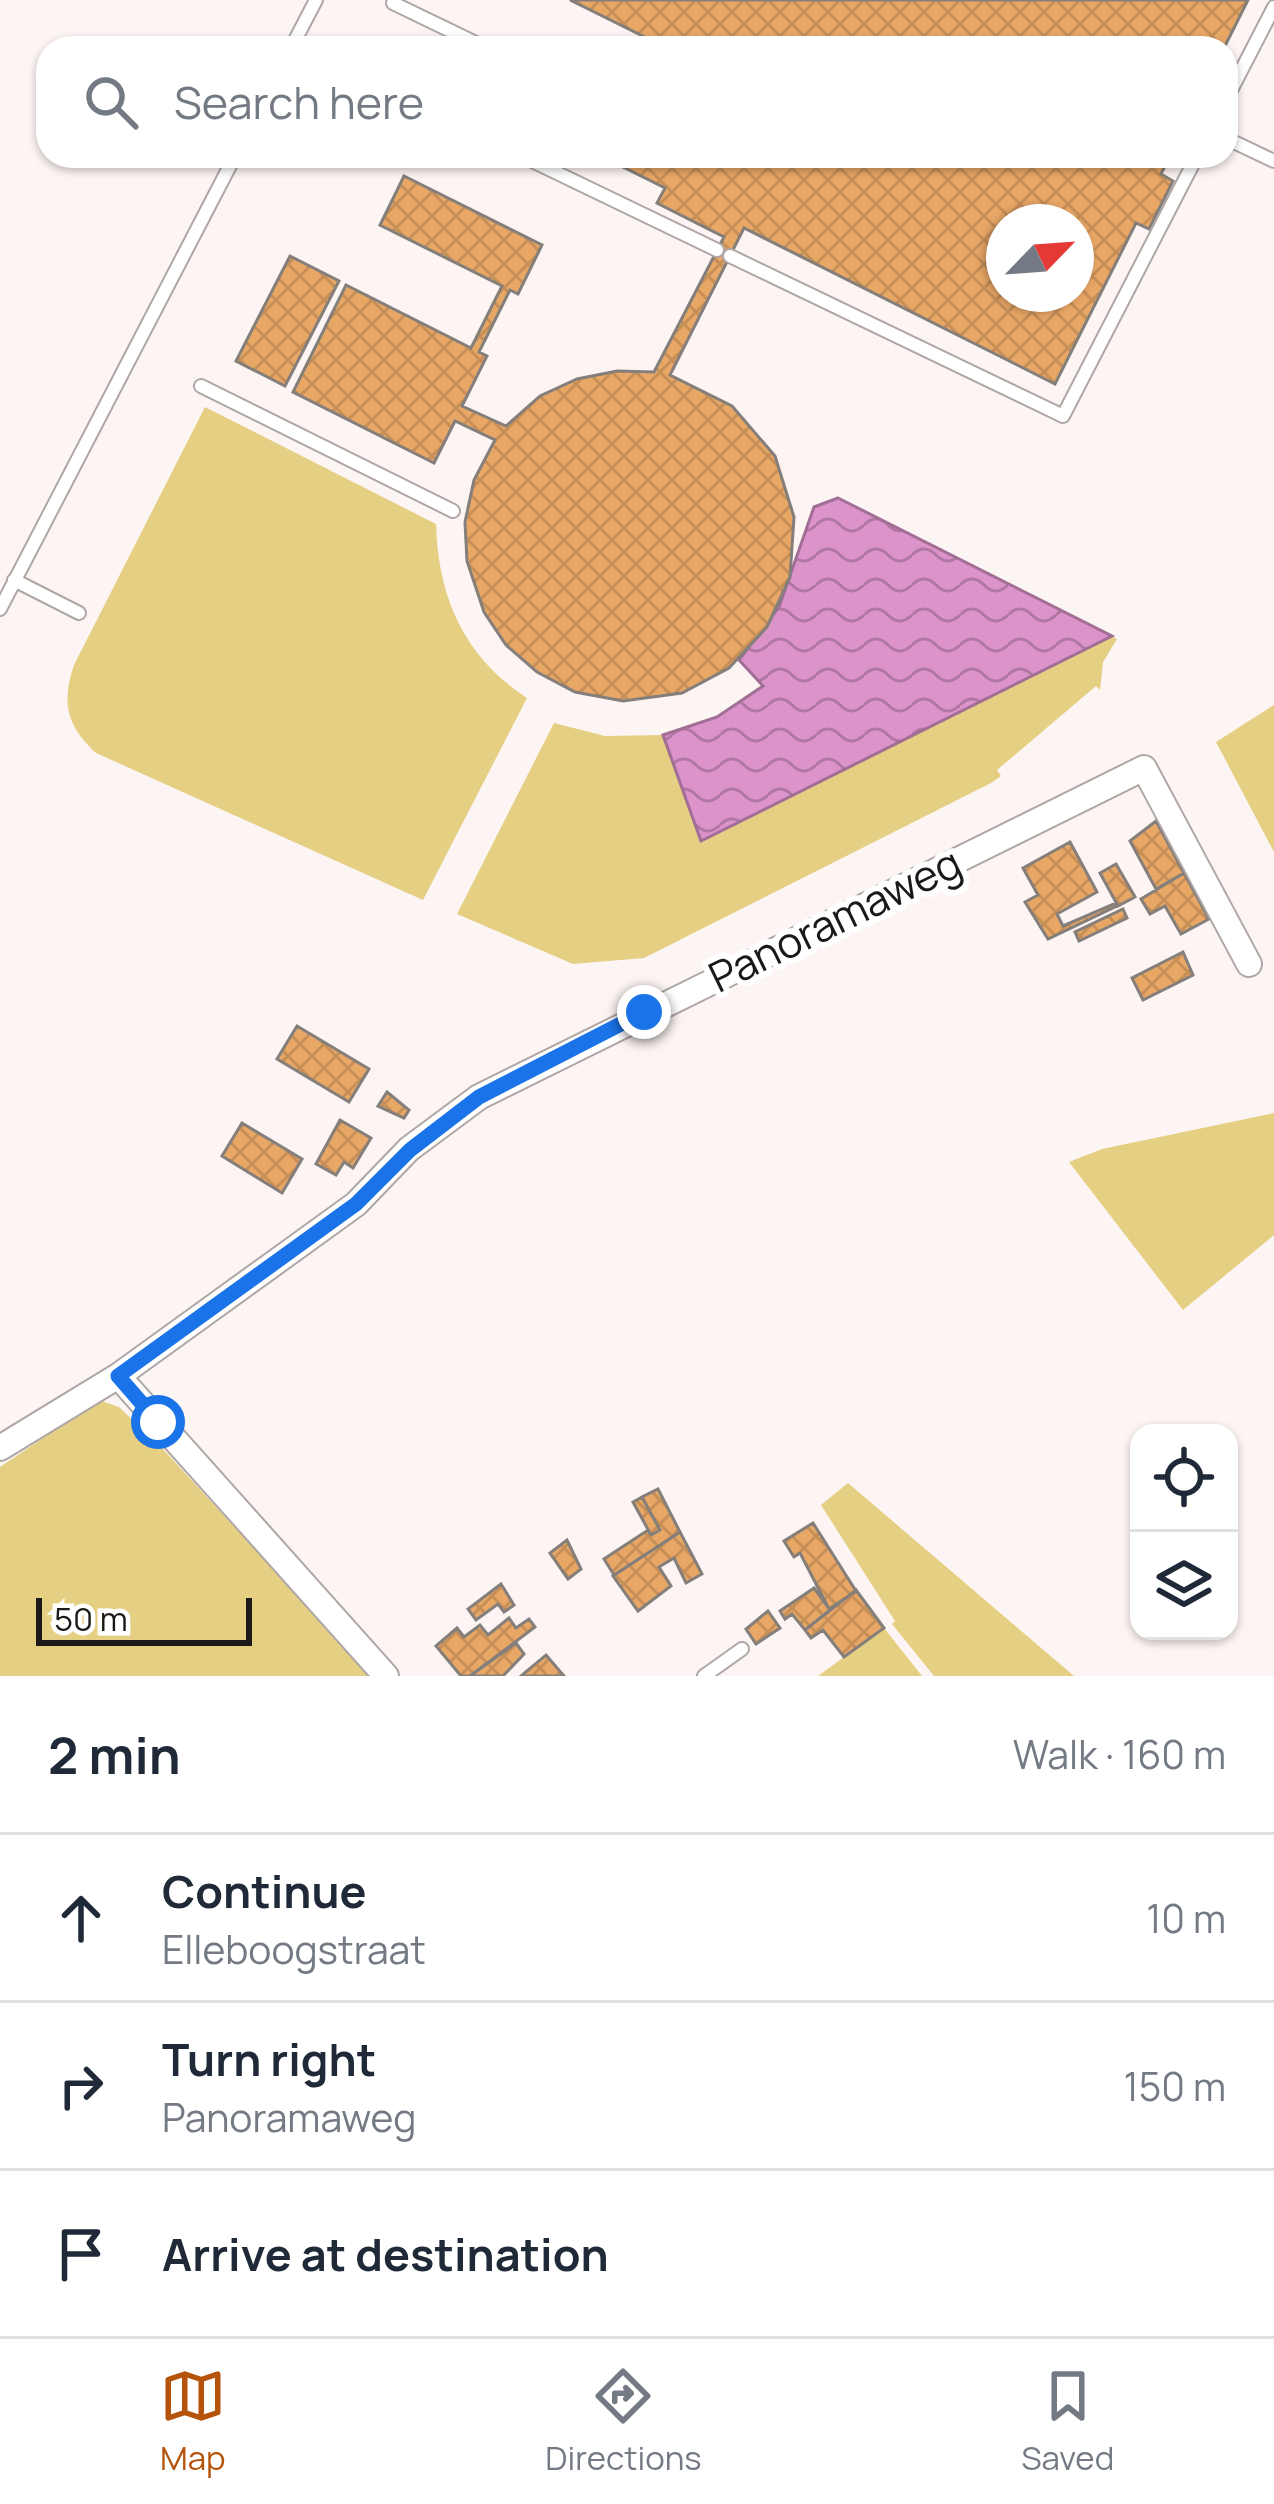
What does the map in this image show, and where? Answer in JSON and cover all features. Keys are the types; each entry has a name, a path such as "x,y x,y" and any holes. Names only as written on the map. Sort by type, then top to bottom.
{"street":[{"name":"Panoramaweg","path":"118,1376 356,1204 410,1150 479,1097 1144,768 1249,964"},
{"path":"0,1448 118,1376 386,1676"}],"lane":[{"path":"297,36 316,0"},
{"path":"393,3 461,36"},
{"path":"1238,77 1274,7"},
{"path":"1238,144 1274,161"},
{"path":"0,608 229,168"},
{"path":"547,168 1063,416 1191,168"},
{"path":"201,386 453,511"},
{"path":"14,580 79,613"},
{"path":"704,1676 742,1649"}],"shaded area":[{"path":"205,407 436,524 442,576 459,623 486,664 527,698 423,900 96,753 73,723 68,691 74,665"},
{"path":"1112,636 1117,639 1103,662 1100,690 1096,686 997,770 1001,776 991,783 644,958 573,964 457,914 554,723 605,736 663,735 702,841"},
{"path":"1274,705 1274,852 1216,742"},
{"path":"1274,1113 1274,1235 1183,1310 1069,1162 1102,1149"},
{"path":"99,1400 119,1407 162,1448 371,1676 0,1676 0,1467"},
{"path":"848,1483 1074,1676 934,1676 892,1624 895,1621 821,1505"},
{"path":"884,1628 922,1676 818,1676"}],"water":[{"path":"838,498 1112,636 701,841 663,735 717,717 763,686 739,660 779,607 814,507"}],"building":[{"path":"570,0 1248,0 1230,36 643,36"},
{"path":"625,168 1164,168 1161,174 1173,181 1149,229 1136,223 1094,306 1094,204 986,204 986,312 1091,312 1055,384 744,228 670,375 732,406 775,456 794,517 790,577 767,627 729,668 682,693 623,701 575,692 537,672 506,645 484,612 467,561 465,522 474,480 495,440 455,421 434,463 293,392 346,285 471,348 502,286 380,225 404,176 542,245 518,294 510,290 479,352 487,356 462,406 506,426 540,396 577,379 617,371 654,372 724,237 657,203 665,188"},
{"path":"290,256 339,281 285,386 236,361"},
{"path":"1156,821 1184,873 1156,889 1130,841"},
{"path":"1070,842 1097,892 1057,914 1063,926 1117,906 1048,939 1025,902 1038,895 1023,868"},
{"path":"1116,864 1135,897 1118,906 1100,873"},
{"path":"1184,873 1209,919 1181,934 1165,906 1150,914 1141,899"},
{"path":"1123,909 1127,918 1079,941 1075,932"},
{"path":"1183,952 1193,975 1143,1000 1132,978"},
{"path":"297,1026 369,1069 349,1102 277,1059"},
{"path":"387,1092 409,1110 404,1118 378,1106"},
{"path":"340,1120 371,1138 353,1168 344,1162 336,1175 316,1164"},
{"path":"242,1123 302,1159 282,1193 222,1156"},
{"path":"658,1489 680,1532 614,1575 604,1559 648,1530 651,1535 660,1530 642,1497"},
{"path":"642,1497 660,1530 651,1535 633,1502"},
{"path":"813,1523 856,1591 829,1609 800,1553 794,1557 784,1541"},
{"path":"680,1532 702,1574 686,1583 674,1558 659,1567 671,1586 638,1611 613,1576"},
{"path":"567,1540 581,1569 568,1579 550,1553"},
{"path":"501,1584 514,1605 504,1612 498,1604 476,1620 468,1609"},
{"path":"814,1588 830,1610 805,1630 792,1614 785,1619 780,1611"},
{"path":"856,1590 884,1628 844,1657 823,1630 811,1638 805,1630"},
{"path":"768,1611 780,1628 756,1644 746,1629"},
{"path":"509,1618 516,1628 529,1619 535,1627 470,1676 461,1676 436,1646 457,1628 464,1637 480,1625 488,1635"},
{"path":"516,1643 524,1654 503,1676 470,1676"},
{"path":"546,1655 564,1676 521,1676"}],"route":[{"path":"158,1422 118,1376 356,1204 442,1122 479,1097 644,1012"}]}
